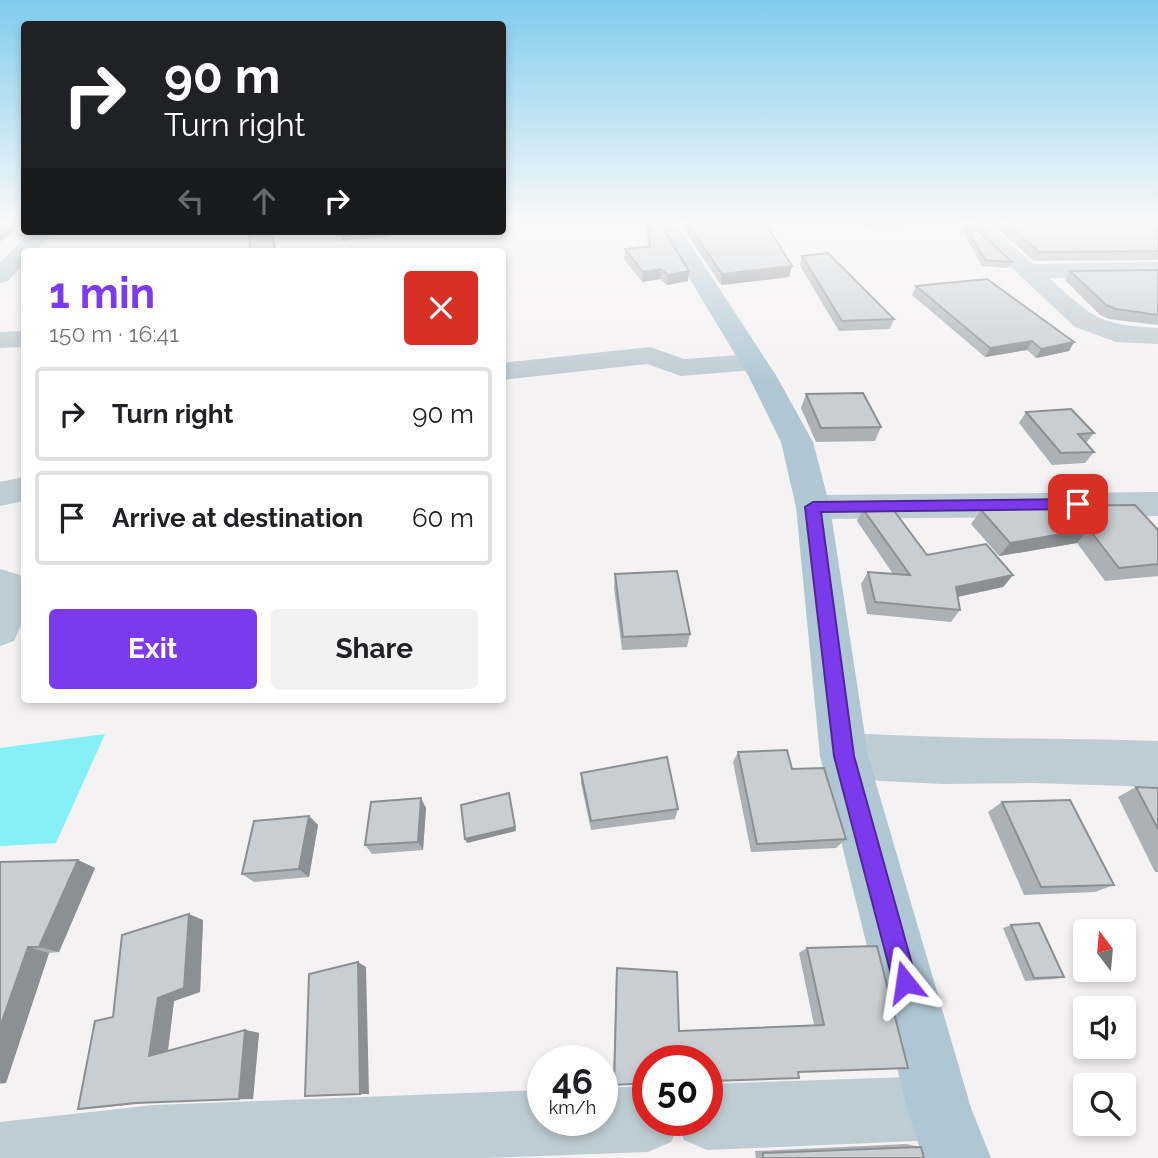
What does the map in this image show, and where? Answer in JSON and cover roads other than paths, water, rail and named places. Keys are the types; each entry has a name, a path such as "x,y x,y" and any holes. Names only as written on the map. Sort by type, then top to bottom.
{"main road":[{"path":"699,276 753,362 797,442 813,507 844,756 948,1133"}],"street":[{"path":"1033,276 1079,318 1093,327 1116,334 1158,336"},
{"path":"0,340 21,339"},
{"path":"506,372 650,355 681,368 753,362"},
{"path":"0,494 21,490"},
{"path":"813,507 1158,504"},
{"path":"0,584 6,586 9,610 0,629"},
{"path":"844,756 942,761 1033,760 1158,764"},
{"path":"723,1118 948,1133"},
{"path":"0,1156 154,1138 632,1120"}],"water":[{"path":"105,734 56,843 0,846 0,748"}]}
